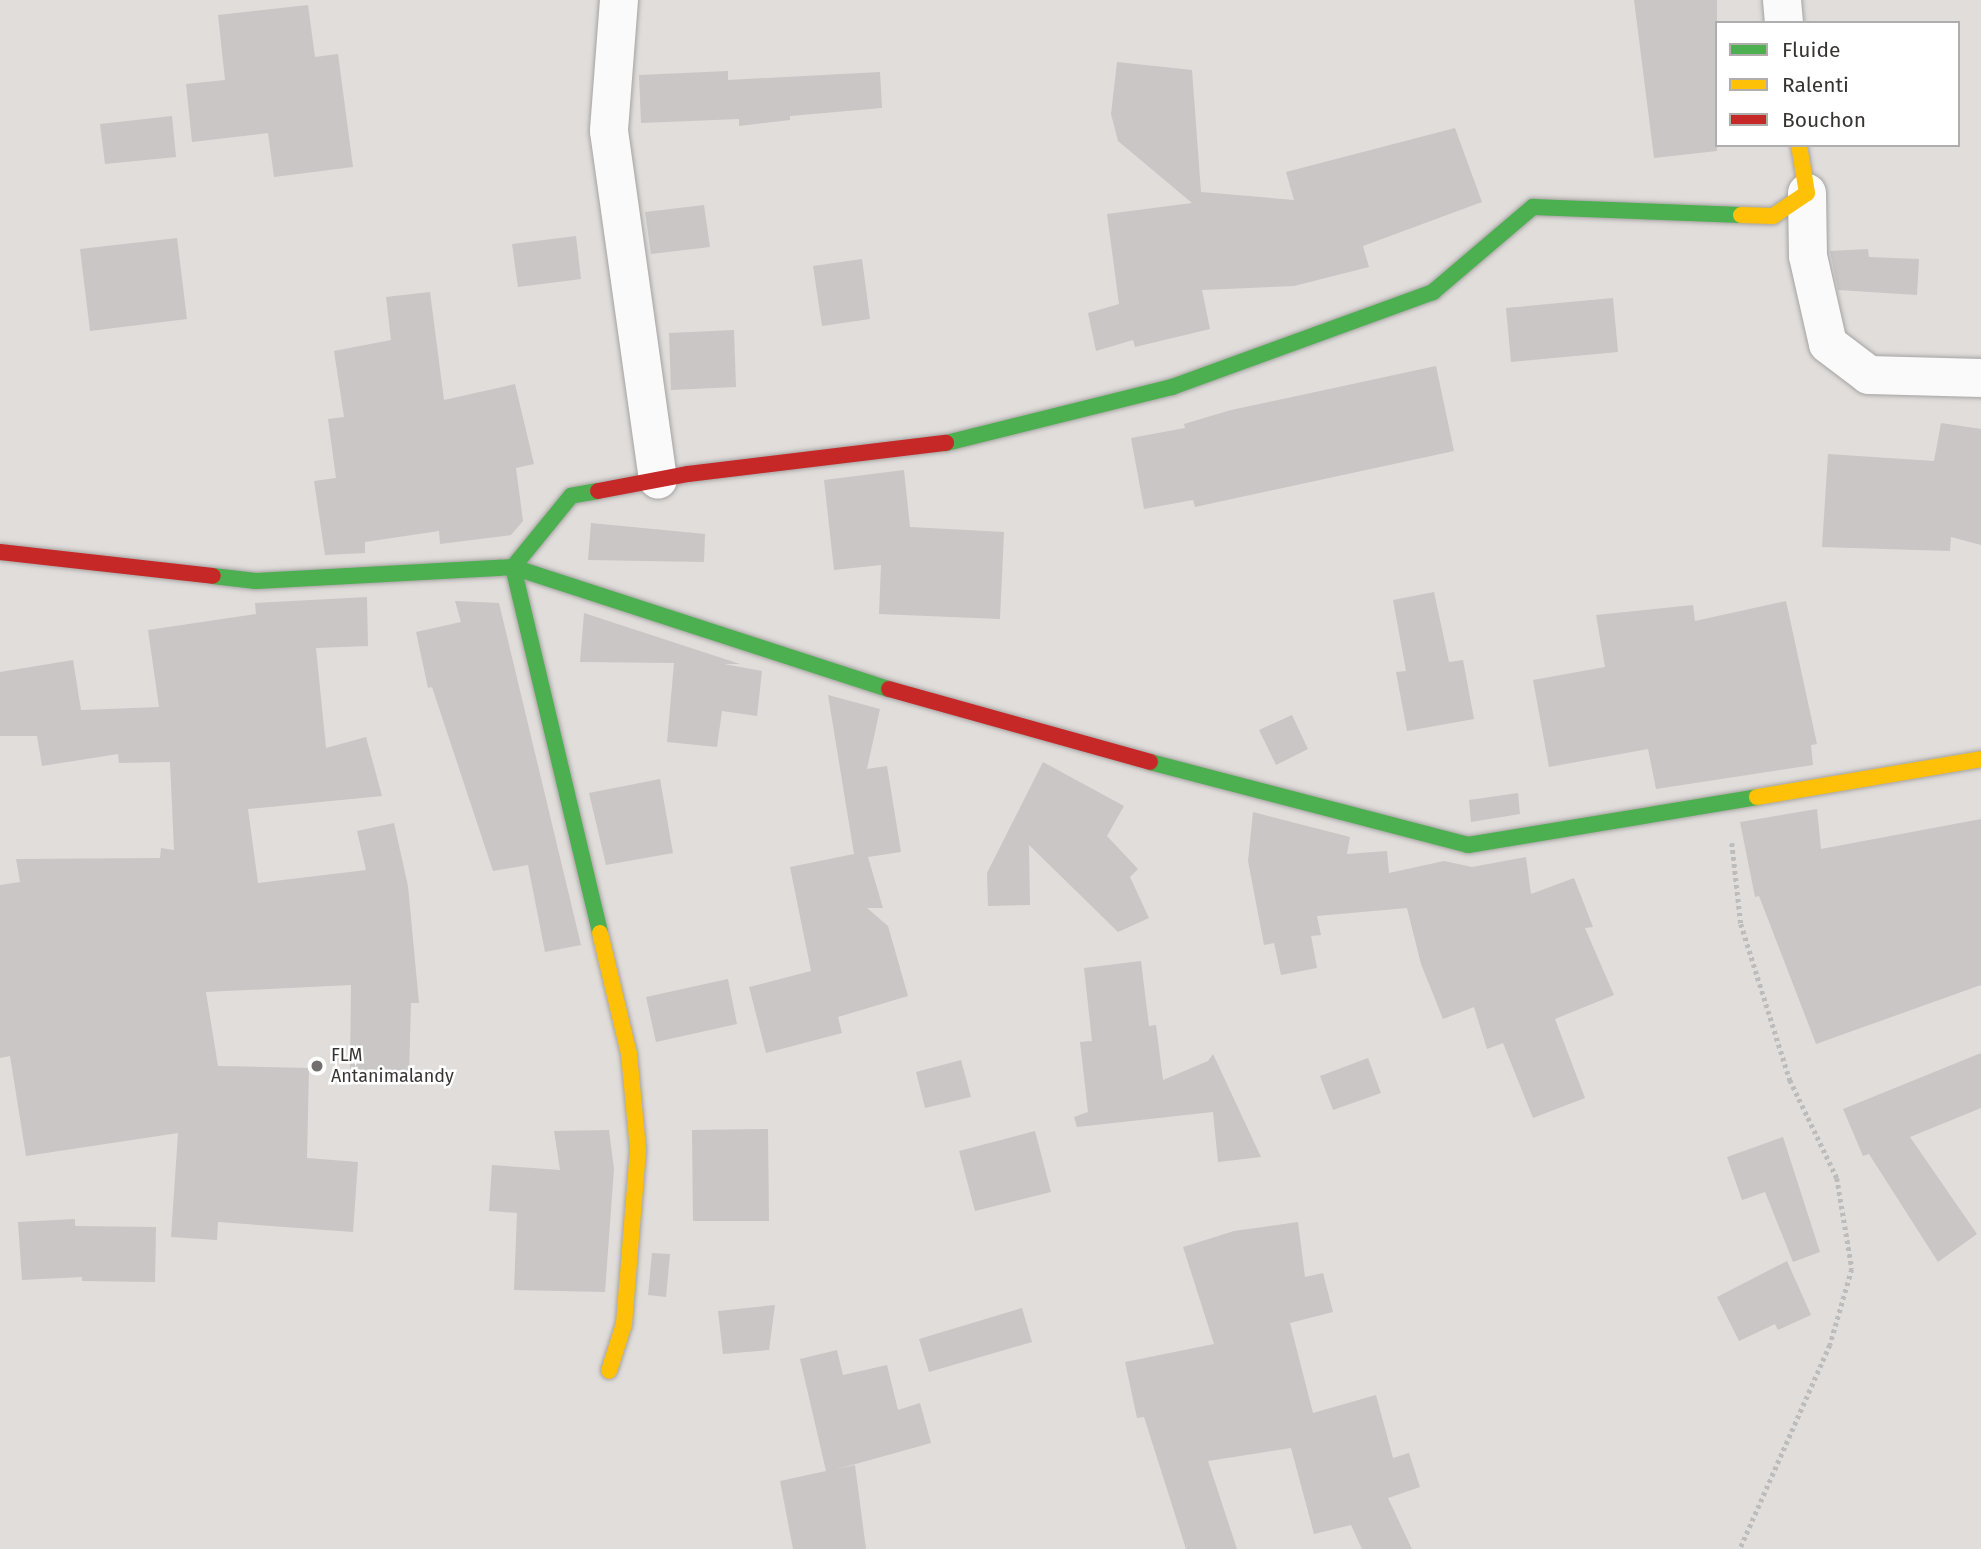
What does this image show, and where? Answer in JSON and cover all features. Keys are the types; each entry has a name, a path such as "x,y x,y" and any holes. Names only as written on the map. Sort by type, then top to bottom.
{"street":[{"path":"618,0 609,131 658,480"},
{"path":"1783,0 1784,21"},
{"path":"1799,147 1807,193 1808,256 1828,344 1869,375 1981,378"},
{"path":"513,567 571,496 658,480 955,442 1172,387 1433,292 1533,207 1773,216 1807,193"},
{"path":"0,552 256,581 513,567 962,713 1468,845 1728,804 1981,759"},
{"path":"513,567 629,1054 638,1150 624,1324 609,1371"}],"path":[{"path":"1728,804 1741,924 1790,1080 1837,1178 1852,1269 1830,1345 1740,1549"}],"building":[{"path":"1634,0 1717,0 1717,151 1654,158"},
{"path":"308,5 315,57 338,54 353,167 274,177 268,133 192,142 186,84 225,80 218,15"},
{"path":"1117,62 1192,70 1201,192 1294,200 1286,172 1455,128 1482,202 1363,246 1369,267 1294,286 1202,290 1210,329 1135,347 1133,340 1096,351 1088,313 1119,304 1107,214 1192,203 1118,141 1111,114"},
{"path":"728,71 728,80 880,72 882,108 790,116 790,120 739,126 739,119 641,123 639,75"},
{"path":"172,116 176,157 105,164 100,124"},
{"path":"704,205 710,247 651,254 645,212"},
{"path":"576,236 581,279 518,287 512,244"},
{"path":"177,238 187,319 90,331 80,249"},
{"path":"1868,249 1869,257 1919,259 1917,295 1838,290 1830,251"},
{"path":"862,259 870,319 822,326 813,266"},
{"path":"430,292 444,400 515,384 534,464 516,468 523,521 511,535 440,544 439,531 365,542 365,553 325,555 314,481 336,478 328,419 344,417 334,351 391,340 386,297"},
{"path":"1613,298 1618,352 1511,362 1506,308"},
{"path":"734,330 736,387 671,390 669,333"},
{"path":"1436,366 1454,451 1195,507 1193,500 1144,509 1131,438 1185,428 1184,424 1231,410"},
{"path":"1941,423 1981,429 1981,545 1951,537 1950,551 1822,547 1828,454 1934,461"},
{"path":"904,470 910,527 1004,532 1000,619 879,614 881,565 834,570 824,480"},
{"path":"591,523 705,534 704,562 588,560"},
{"path":"1434,592 1449,662 1463,660 1474,719 1407,731 1396,672 1406,671 1393,600"},
{"path":"367,597 368,646 316,648 326,748 366,737 382,796 248,809 258,883 366,870 357,831 394,823 408,886 419,1003 411,1003 409,1075 350,1074 351,985 206,992 218,1066 309,1068 307,1158 358,1162 353,1232 218,1222 217,1240 171,1237 178,1133 26,1156 10,1056 0,1058 0,885 20,882 16,859 160,858 161,848 174,850 170,762 119,763 118,754 42,766 37,736 0,736 0,672 73,660 81,710 159,707 148,630 256,614 255,603"},
{"path":"455,601 499,603 581,945 545,952 528,865 493,871 432,687 428,688 416,632 461,622"},
{"path":"1786,601 1817,744 1811,745 1813,765 1656,789 1648,749 1549,767 1533,680 1605,667 1596,615 1693,605 1695,621"},
{"path":"584,613 740,664 724,664 762,671 757,716 722,711 717,747 667,742 674,663 580,662"},
{"path":"828,695 880,709 867,769 887,766 901,852 868,857 883,908 867,908 888,926 908,996 838,1017 842,1033 766,1053 749,987 811,971 790,867 854,854"},
{"path":"1292,715 1308,749 1276,765 1259,730"},
{"path":"1043,762 1124,806 1107,836 1138,869 1130,877 1149,918 1118,932 1029,845 1030,905 988,906 987,873"},
{"path":"660,779 673,853 606,865 589,793"},
{"path":"1518,793 1520,814 1471,822 1469,800"},
{"path":"1817,809 1821,849 1981,819 1981,985 1816,1044 1759,896 1755,897 1740,822"},
{"path":"1253,812 1350,837 1347,854 1387,851 1389,873 1444,861 1472,867 1526,857 1531,894 1574,878 1593,927 1585,928 1614,995 1555,1019 1585,1098 1533,1118 1503,1043 1487,1049 1474,1007 1443,1019 1421,964 1407,908 1317,916 1321,935 1311,936 1317,968 1281,975 1274,943 1264,945 1248,861"},
{"path":"1141,961 1149,1026 1156,1025 1163,1080 1208,1061 1213,1054 1261,1157 1218,1162 1213,1112 1077,1127 1074,1117 1088,1112 1080,1042 1092,1041 1084,968"},
{"path":"728,979 737,1024 656,1042 646,997"},
{"path":"1981,1053 1981,1108 1910,1137 1977,1234 1938,1262 1869,1154 1863,1156 1843,1109"},
{"path":"1368,1058 1381,1093 1333,1110 1320,1076"},
{"path":"961,1060 971,1097 925,1108 916,1072"},
{"path":"768,1129 769,1221 693,1221 692,1130"},
{"path":"609,1130 614,1169 605,1292 514,1290 517,1213 489,1211 492,1165 560,1170 554,1131"},
{"path":"1035,1131 1051,1192 975,1211 959,1151"},
{"path":"1783,1137 1820,1252 1793,1262 1765,1192 1742,1200 1727,1157"},
{"path":"75,1219 75,1226 156,1227 155,1282 82,1281 82,1277 22,1280 18,1222"},
{"path":"1298,1222 1305,1277 1323,1273 1333,1312 1290,1323 1313,1413 1376,1395 1393,1458 1409,1453 1420,1487 1388,1498 1412,1549 1362,1549 1351,1525 1314,1534 1291,1448 1208,1461 1237,1549 1186,1549 1144,1417 1137,1418 1125,1362 1214,1344 1183,1247 1234,1231"},
{"path":"652,1253 670,1254 666,1297 648,1295"},
{"path":"1787,1261 1811,1315 1778,1330 1775,1324 1739,1341 1717,1297"},
{"path":"775,1305 769,1350 723,1354 718,1311"},
{"path":"1022,1308 1032,1342 929,1372 919,1339"},
{"path":"837,1350 843,1375 887,1365 898,1410 920,1403 931,1443 834,1470 855,1465 866,1549 793,1549 780,1481 826,1471 800,1359"}],"traffic: fast":[{"path":"946,443 1172,387 1433,292 1533,207 1741,215"},
{"path":"598,491 571,496 513,567 600,933"},
{"path":"213,576 256,581 513,567 889,689"},
{"path":"1150,762 1468,845 1757,797"}],"traffic: slow":[{"path":"1741,215 1773,216 1807,193 1799,147"},
{"path":"1757,797 1981,759"},
{"path":"600,933 629,1054 638,1150 624,1324 609,1371"}],"traffic: jam":[{"path":"598,491 688,474 946,443"},
{"path":"0,552 213,576"},
{"path":"889,689 1150,762"}],"place":[{"name":"FLM Antanimalandy","path":"317,1066"}]}
